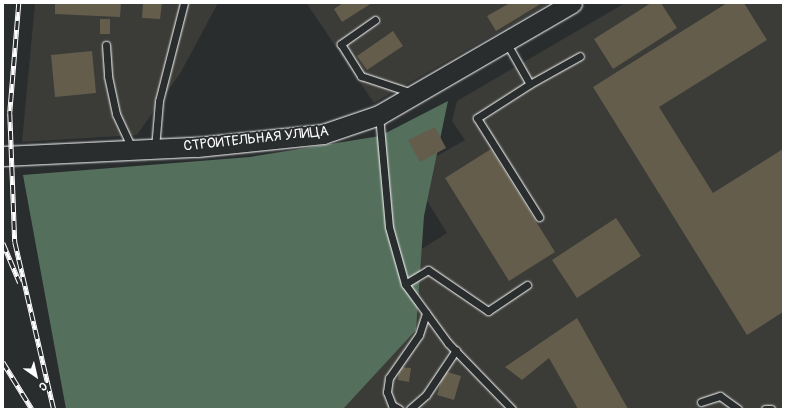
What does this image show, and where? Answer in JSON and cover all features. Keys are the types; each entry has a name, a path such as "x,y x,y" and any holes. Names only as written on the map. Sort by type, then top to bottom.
{"street":[{"name":"СТРОИТЕЛЬНАЯ УЛИЦА","path":"3,156 155,149 323,134 379,115 572,3"}],"lane":[{"path":"155,149 159,101 184,3"},
{"path":"375,20 341,44 360,76 416,94"},
{"path":"506,42 530,84"},
{"path":"106,45 108,76 116,114 134,150"},
{"path":"539,217 477,118 530,84 580,56"},
{"path":"379,115 389,226 405,284 456,350 512,409"},
{"path":"405,284 428,270 488,311 527,285"},
{"path":"399,409 392,405 387,392 389,378 419,335 426,313"},
{"path":"410,409 426,395 456,350"},
{"path":"701,402 720,396 738,409"},
{"path":"765,409 771,409"}],"shaded area":[{"path":"35,3 218,3 181,72 137,135 22,142"},
{"path":"308,3 550,3 374,103 307,4"},
{"path":"625,3 783,3 783,409 330,409 358,289 447,233 409,172 465,140 452,121 457,101"}],"green space":[{"path":"448,101 424,216 416,330 343,409 66,409 23,175 250,157 380,136"}],"building":[{"path":"55,3 121,3 120,17 55,14"},
{"path":"143,3 162,3 160,19 142,18"},
{"path":"343,3 372,3 342,22 334,9"},
{"path":"510,3 542,3 496,31 487,16"},
{"path":"651,3 661,3 677,28 613,69 594,39"},
{"path":"727,3 744,3 767,40 659,107 713,193 783,149 783,312 747,335 593,87"},
{"path":"100,19 110,19 110,34 100,34"},
{"path":"393,31 403,46 367,70 357,56"},
{"path":"92,51 96,93 55,97 51,55"},
{"path":"435,127 446,148 420,162 408,140"},
{"path":"491,149 555,252 509,281 445,178"},
{"path":"616,218 641,256 577,298 552,260"},
{"path":"577,318 628,409 578,409 549,358 522,380 505,367"},
{"path":"399,367 411,368 409,382 398,380"},
{"path":"444,371 461,376 454,400 437,395"}],"railway":[{"path":"19,3 10,113 15,242 54,409"},
{"path":"3,243 20,283"},
{"path":"3,362 32,409"}]}
